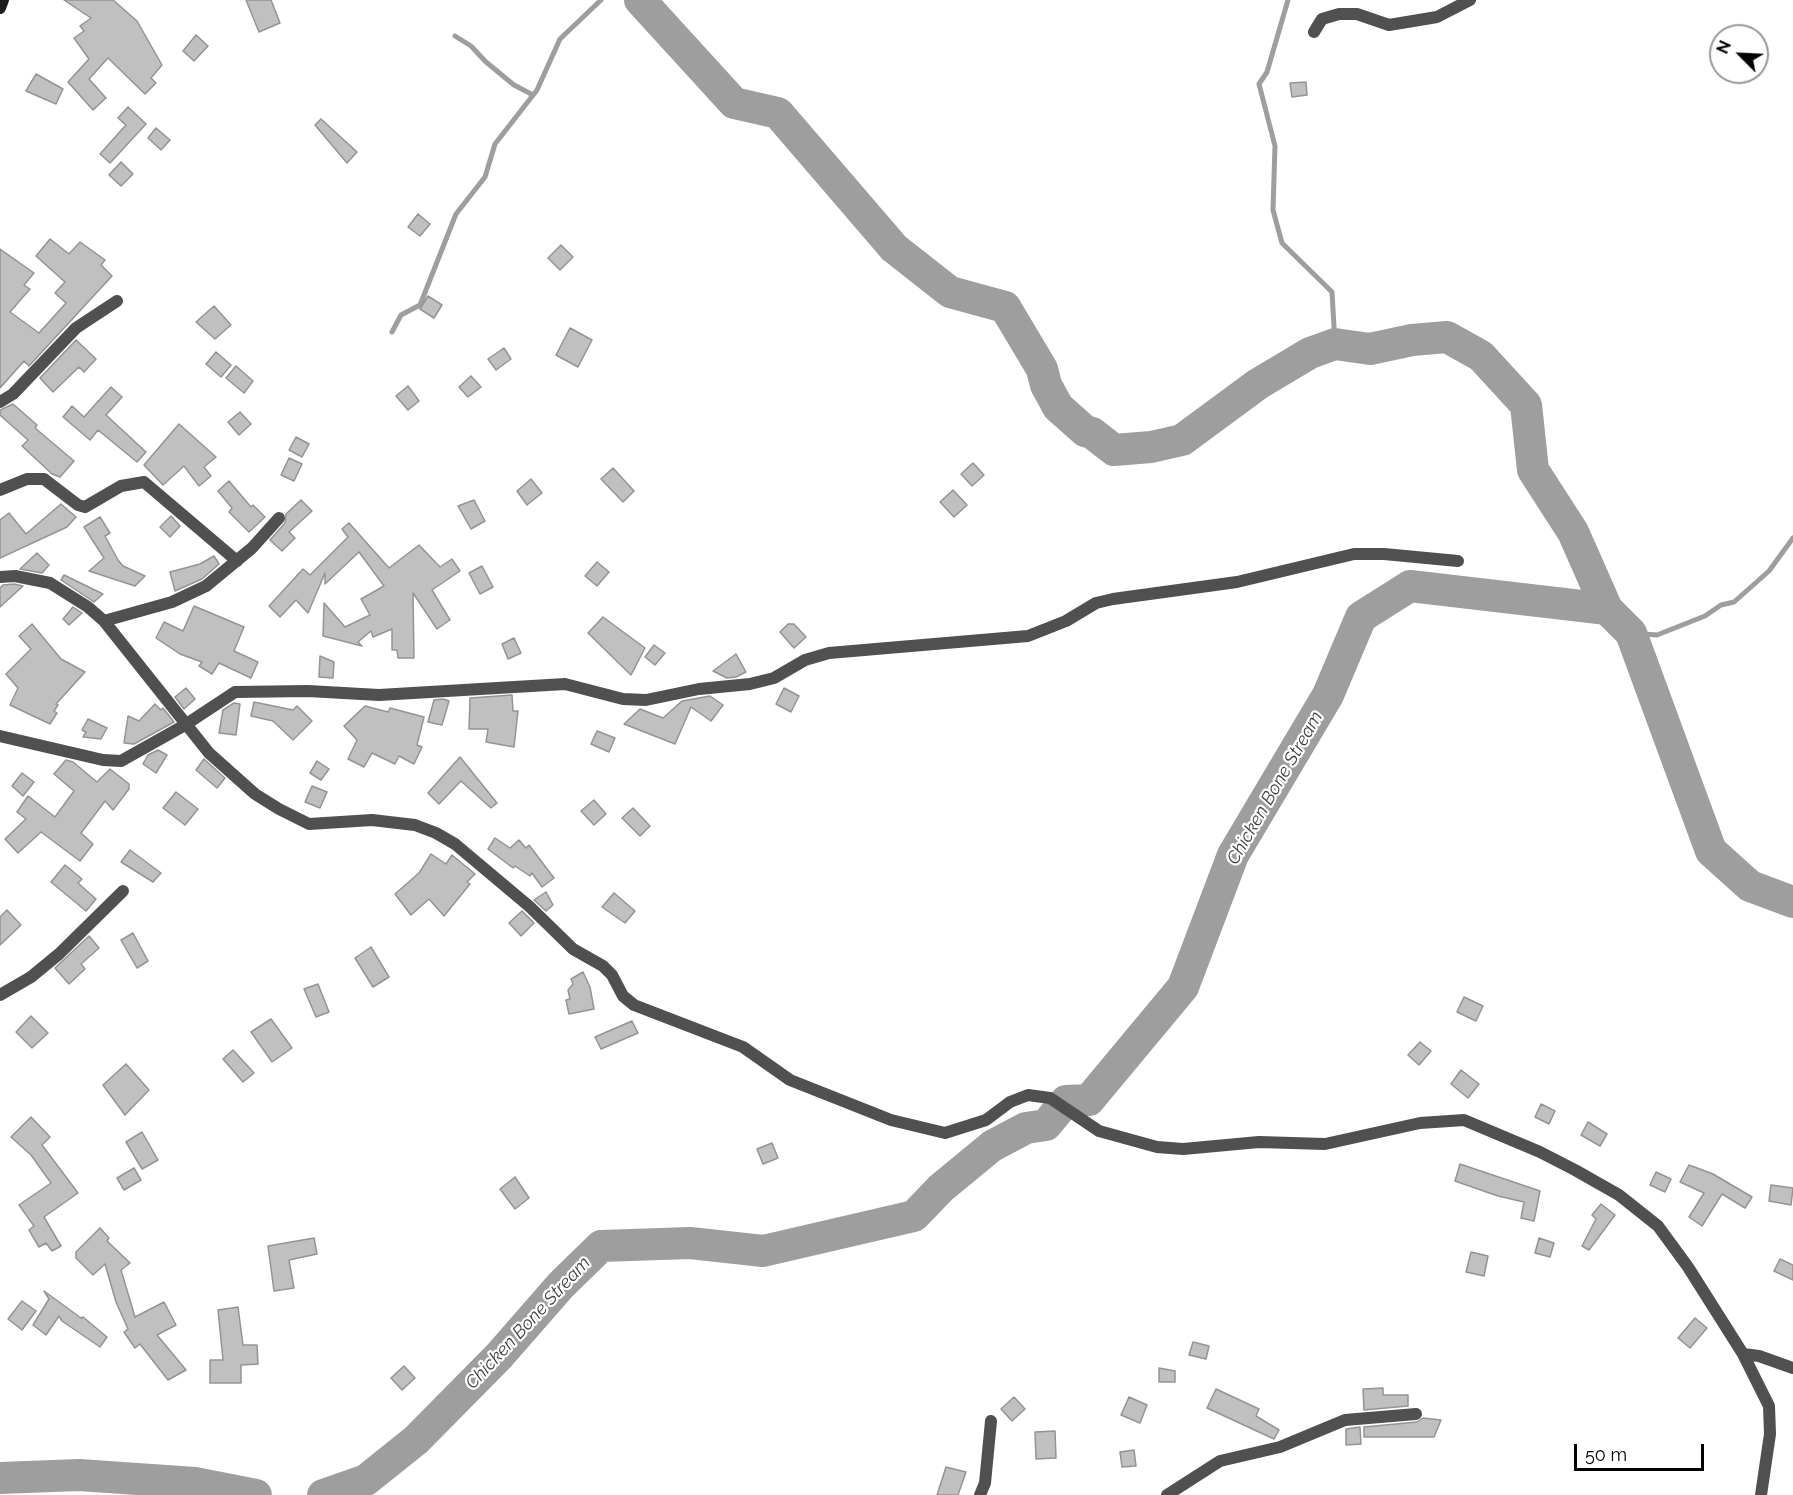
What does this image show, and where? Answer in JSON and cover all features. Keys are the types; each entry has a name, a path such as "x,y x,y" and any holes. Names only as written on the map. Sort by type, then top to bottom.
{"street":[{"path":"0,8 3,0"},
{"path":"1314,32 1322,20 1339,14 1357,14 1389,25 1437,17 1470,0"},
{"path":"0,402 13,394 76,328 117,301"},
{"path":"0,490 27,479 44,479 78,505 85,507 121,486 144,482 237,561"},
{"path":"104,621 185,597 206,586 237,561 279,518"},
{"path":"0,736 103,760 121,761 185,725 235,692 308,691 379,696 565,684 623,699 646,700 699,689 750,684 774,678 805,660 829,653 1028,636 1066,621 1096,603 1237,582 1354,554 1384,554 1458,561"},
{"path":"0,577 15,576 50,583 71,594 104,621 209,753 255,794 309,824 372,820 415,825 455,844 530,907 573,949 603,966 612,975 623,996 634,1005 743,1047 790,1080 891,1120 945,1133 986,1120 1010,1102 1028,1095 1054,1100 1088,1126 1157,1147 1183,1149 1258,1142 1325,1144 1353,1139 1381,1129 1464,1120 1540,1152 1575,1170 1619,1195 1658,1226 1688,1267 1743,1354 1769,1406 1770,1434 1761,1495"},
{"path":"0,995 31,977 123,891"},
{"path":"1743,1354 1793,1368"},
{"path":"1167,1495 1220,1461 1280,1447 1345,1420 1416,1414"},
{"path":"980,1495 985,1483 991,1421"}],"building":[{"path":"64,0 113,0 137,21 162,65 151,78 156,83 145,94 108,58 89,79 106,98 93,110 68,82 89,59 74,38 84,31 80,26 91,18"},
{"path":"246,0 271,0 280,23 259,32"},
{"path":"196,35 208,46 194,61 183,51"},
{"path":"36,74 63,89 56,104 26,91"},
{"path":"1306,82 1307,95 1292,97 1290,83"},
{"path":"128,107 146,124 110,163 100,154 126,125 118,118"},
{"path":"321,119 357,152 347,163 315,125"},
{"path":"156,128 170,140 161,150 148,138"},
{"path":"121,162 133,174 121,186 109,175"},
{"path":"418,214 430,224 420,236 408,227"},
{"path":"50,239 69,254 80,242 105,260 101,265 112,276 29,366 24,361 0,388 0,249 34,273 24,285 30,289 10,312 39,333 66,303 55,293 65,282 36,256"},
{"path":"561,245 573,257 560,270 548,258"},
{"path":"428,296 442,305 434,318 420,309"},
{"path":"214,306 231,325 215,339 196,322"},
{"path":"570,328 592,340 578,367 556,355"},
{"path":"76,340 96,359 84,372 79,367 53,392 40,378"},
{"path":"504,348 511,359 496,370 488,359"},
{"path":"216,352 231,365 221,377 206,364"},
{"path":"236,366 253,381 244,393 226,378"},
{"path":"471,376 481,387 468,397 459,387"},
{"path":"408,386 419,401 408,410 396,396"},
{"path":"111,387 122,397 106,415 146,452 137,462 98,430 90,440 63,417 72,406 84,417"},
{"path":"13,404 37,425 35,428 74,461 60,477 52,474 22,446 28,440 0,415 0,410"},
{"path":"240,412 251,424 239,435 228,422"},
{"path":"179,424 216,457 204,467 211,476 199,486 184,466 163,485 144,465"},
{"path":"296,437 309,444 302,457 289,450"},
{"path":"289,458 302,464 294,481 281,475"},
{"path":"973,463 984,475 972,486 961,474"},
{"path":"613,468 634,491 623,502 601,479"},
{"path":"531,479 542,493 527,505 517,491"},
{"path":"229,481 251,507 253,505 265,517 249,532 229,512 232,508 218,491"},
{"path":"953,490 967,505 954,517 940,502"},
{"path":"301,500 312,511 289,532 295,538 282,551 270,540 285,523 286,514"},
{"path":"474,500 485,521 471,529 458,506"},
{"path":"61,504 76,517 67,527 0,558 0,520 9,513 26,534"},
{"path":"171,516 180,526 170,537 160,527"},
{"path":"100,517 110,533 105,536 118,560 123,566 145,576 135,586 89,571 104,558 84,527"},
{"path":"349,523 389,568 419,545 440,567 452,559 460,571 432,590 450,620 437,629 413,593 414,658 398,658 397,650 392,650 392,629 373,637 371,631 358,642 362,646 323,636 324,603 345,627 370,615 361,599 384,586 359,552 325,584 325,573 308,613 296,600 280,617 269,606 303,569 310,575 348,537 342,529"},
{"path":"37,553 49,565 42,573 20,569"},
{"path":"214,556 219,564 202,579 175,591 170,572 200,564"},
{"path":"597,562 609,572 597,586 585,576"},
{"path":"482,566 493,587 480,594 469,573"},
{"path":"64,575 103,594 94,602 61,580"},
{"path":"3,585 23,586 0,607 0,588"},
{"path":"194,606 244,627 234,651 258,662 251,678 219,663 212,674 199,666 202,662 180,654 156,638 164,622 183,631"},
{"path":"73,607 82,613 69,625 63,619"},
{"path":"603,617 645,648 631,675 588,633"},
{"path":"32,624 61,659 85,672 56,704 58,705 54,711 57,713 50,724 10,705 18,688 6,674 31,649 19,636"},
{"path":"788,624 794,624 806,637 794,648 780,632"},
{"path":"514,638 521,653 508,659 502,644"},
{"path":"654,645 665,653 655,665 645,657"},
{"path":"736,654 746,672 727,678 713,671"},
{"path":"320,656 334,662 333,678 319,677"},
{"path":"186,688 195,699 184,709 175,697"},
{"path":"784,688 799,696 791,712 776,704"},
{"path":"512,695 513,711 518,711 514,747 486,742 488,729 469,729 470,698"},
{"path":"710,696 723,705 711,721 691,707 675,744 624,724 640,709 663,718 682,701"},
{"path":"434,700 449,701 442,725 428,722"},
{"path":"254,702 293,710 297,706 312,721 293,740 273,721 251,716"},
{"path":"234,703 240,704 236,735 219,733 223,710"},
{"path":"155,704 161,710 163,708 174,722 134,744 124,743 128,716 139,721"},
{"path":"365,706 388,712 390,708 424,717 417,745 422,747 414,764 399,756 395,764 372,753 364,767 348,759 357,740 344,726"},
{"path":"88,719 107,728 101,739 83,737 86,732 82,730"},
{"path":"597,731 615,738 609,752 591,744"},
{"path":"158,750 167,755 156,773 143,764 148,755"},
{"path":"460,757 497,803 491,808 461,781 439,804 428,793"},
{"path":"204,759 225,778 217,788 196,770"},
{"path":"66,760 73,762 97,782 110,769 129,784 129,789 113,810 105,801 81,833 93,844 80,861 41,832 18,853 5,839 26,819 17,812 28,796 55,817 74,791 54,774"},
{"path":"317,761 329,769 321,780 310,773"},
{"path":"22,773 34,782 23,796 12,786"},
{"path":"312,786 327,792 320,808 305,802"},
{"path":"176,792 198,809 185,825 163,808"},
{"path":"594,800 606,814 594,825 581,811"},
{"path":"633,808 650,826 640,836 622,818"},
{"path":"495,838 510,848 519,840 526,848 529,845 554,878 542,887 532,873 530,876 515,866 513,868 488,849"},
{"path":"130,850 161,873 153,882 121,862"},
{"path":"431,854 446,864 452,855 475,874 467,882 470,884 444,916 429,899 411,915 395,894 419,873"},
{"path":"65,865 82,879 78,883 96,899 86,911 51,882"},
{"path":"546,892 553,905 546,911 534,900"},
{"path":"614,893 635,911 625,923 602,907"},
{"path":"7,910 21,925 0,945 0,917"},
{"path":"522,911 534,923 521,936 509,923"},
{"path":"133,933 148,961 137,968 121,940"},
{"path":"89,936 99,948 81,964 85,969 69,984 55,968"},
{"path":"371,947 389,977 373,987 355,958"},
{"path":"583,972 590,987 594,1009 569,1014 566,1000 570,999 568,990 573,984 571,979"},
{"path":"318,984 329,1012 316,1017 304,989"},
{"path":"1464,997 1483,1006 1476,1021 1457,1012"},
{"path":"31,1016 48,1033 32,1048 16,1032"},
{"path":"271,1019 292,1048 272,1062 251,1032"},
{"path":"632,1021 638,1033 601,1049 595,1037"},
{"path":"1420,1042 1431,1051 1419,1065 1408,1055"},
{"path":"233,1050 254,1073 243,1082 223,1059"},
{"path":"126,1064 149,1090 125,1115 103,1085"},
{"path":"1461,1070 1479,1084 1468,1098 1451,1084"},
{"path":"1541,1104 1555,1111 1549,1124 1535,1117"},
{"path":"31,1117 50,1137 42,1145 78,1193 44,1217 61,1246 52,1251 46,1243 39,1247 29,1230 34,1226 19,1205 51,1183 31,1155 11,1137"},
{"path":"1588,1122 1607,1134 1600,1146 1581,1135"},
{"path":"142,1132 158,1160 142,1169 126,1142"},
{"path":"772,1143 778,1158 763,1164 757,1149"},
{"path":"1460,1164 1540,1191 1534,1221 1521,1218 1524,1202 1498,1196 1455,1181"},
{"path":"1689,1165 1713,1174 1752,1197 1745,1208 1722,1194 1702,1226 1689,1217 1704,1193 1680,1182"},
{"path":"134,1168 141,1180 124,1190 117,1178"},
{"path":"1656,1172 1671,1179 1665,1192 1650,1185"},
{"path":"515,1177 529,1198 515,1209 500,1189"},
{"path":"1771,1185 1793,1188 1791,1205 1769,1201"},
{"path":"1601,1204 1615,1215 1589,1250 1582,1246 1596,1219 1592,1215"},
{"path":"100,1228 109,1238 107,1241 130,1263 121,1270 135,1317 164,1302 176,1325 157,1335 186,1370 168,1380 140,1344 135,1348 124,1332 128,1329 116,1302 105,1264 93,1275 76,1258 76,1252"},
{"path":"314,1238 317,1254 289,1260 294,1288 274,1291 268,1246"},
{"path":"1539,1238 1554,1243 1550,1257 1535,1253"},
{"path":"1471,1252 1488,1256 1484,1276 1466,1272"},
{"path":"1780,1259 1793,1265 1793,1280 1774,1271"},
{"path":"44,1291 81,1318 83,1317 107,1337 100,1347 62,1321 59,1316 46,1335 33,1325 49,1299"},
{"path":"22,1301 36,1311 22,1330 8,1319"},
{"path":"238,1307 243,1345 257,1345 258,1364 241,1365 241,1383 210,1383 210,1360 223,1360 218,1310"},
{"path":"1695,1318 1707,1328 1690,1348 1678,1338"},
{"path":"1193,1342 1209,1346 1206,1359 1189,1355"},
{"path":"404,1366 415,1378 402,1390 391,1378"},
{"path":"1159,1368 1175,1371 1175,1382 1159,1382"},
{"path":"1383,1388 1383,1395 1408,1395 1408,1406 1364,1410 1363,1389"},
{"path":"1216,1389 1259,1409 1256,1416 1279,1430 1274,1439 1207,1408"},
{"path":"1014,1397 1025,1409 1012,1421 1001,1409"},
{"path":"1129,1397 1147,1405 1140,1423 1121,1415"},
{"path":"1423,1418 1441,1420 1434,1437 1364,1437 1364,1427 1417,1422"},
{"path":"1360,1427 1361,1444 1346,1445 1346,1429"},
{"path":"1055,1431 1056,1458 1036,1459 1035,1432"},
{"path":"1134,1450 1136,1466 1122,1467 1120,1452"},
{"path":"946,1467 966,1472 958,1495 937,1495"}],"waterway":[{"path":"392,332 401,315 420,305 456,214 485,177 495,144 537,90 560,39 601,0"},
{"path":"640,0 734,103 778,113 894,248 950,292 1005,307 1042,369 1046,385 1058,407 1085,431 1092,433 1114,450 1151,447 1182,440 1258,384 1310,353 1335,344 1370,349 1412,340 1447,337 1481,356 1526,405 1533,470 1573,532 1607,609"},
{"path":"1288,0 1267,72 1259,84 1275,146 1273,210 1282,243 1332,292 1335,344"},
{"path":"455,36 471,46 514,85 533,95"},
{"path":"1631,633 1657,635 1705,616 1721,605 1734,602 1769,571 1793,538"},
{"name":"Chicken Bone Stream","path":"323,1495 366,1480 416,1440 499,1356 561,1285 601,1246 690,1243 763,1251 914,1216 941,1188 992,1146 1026,1128 1046,1125 1066,1101 1089,1100 1183,987 1233,855 1328,695 1361,617 1410,586 1607,609 1631,633 1711,851 1750,886 1793,902"},
{"name":"Chicken Bone Stream","path":"0,1478 79,1475 195,1483 256,1495"}]}
